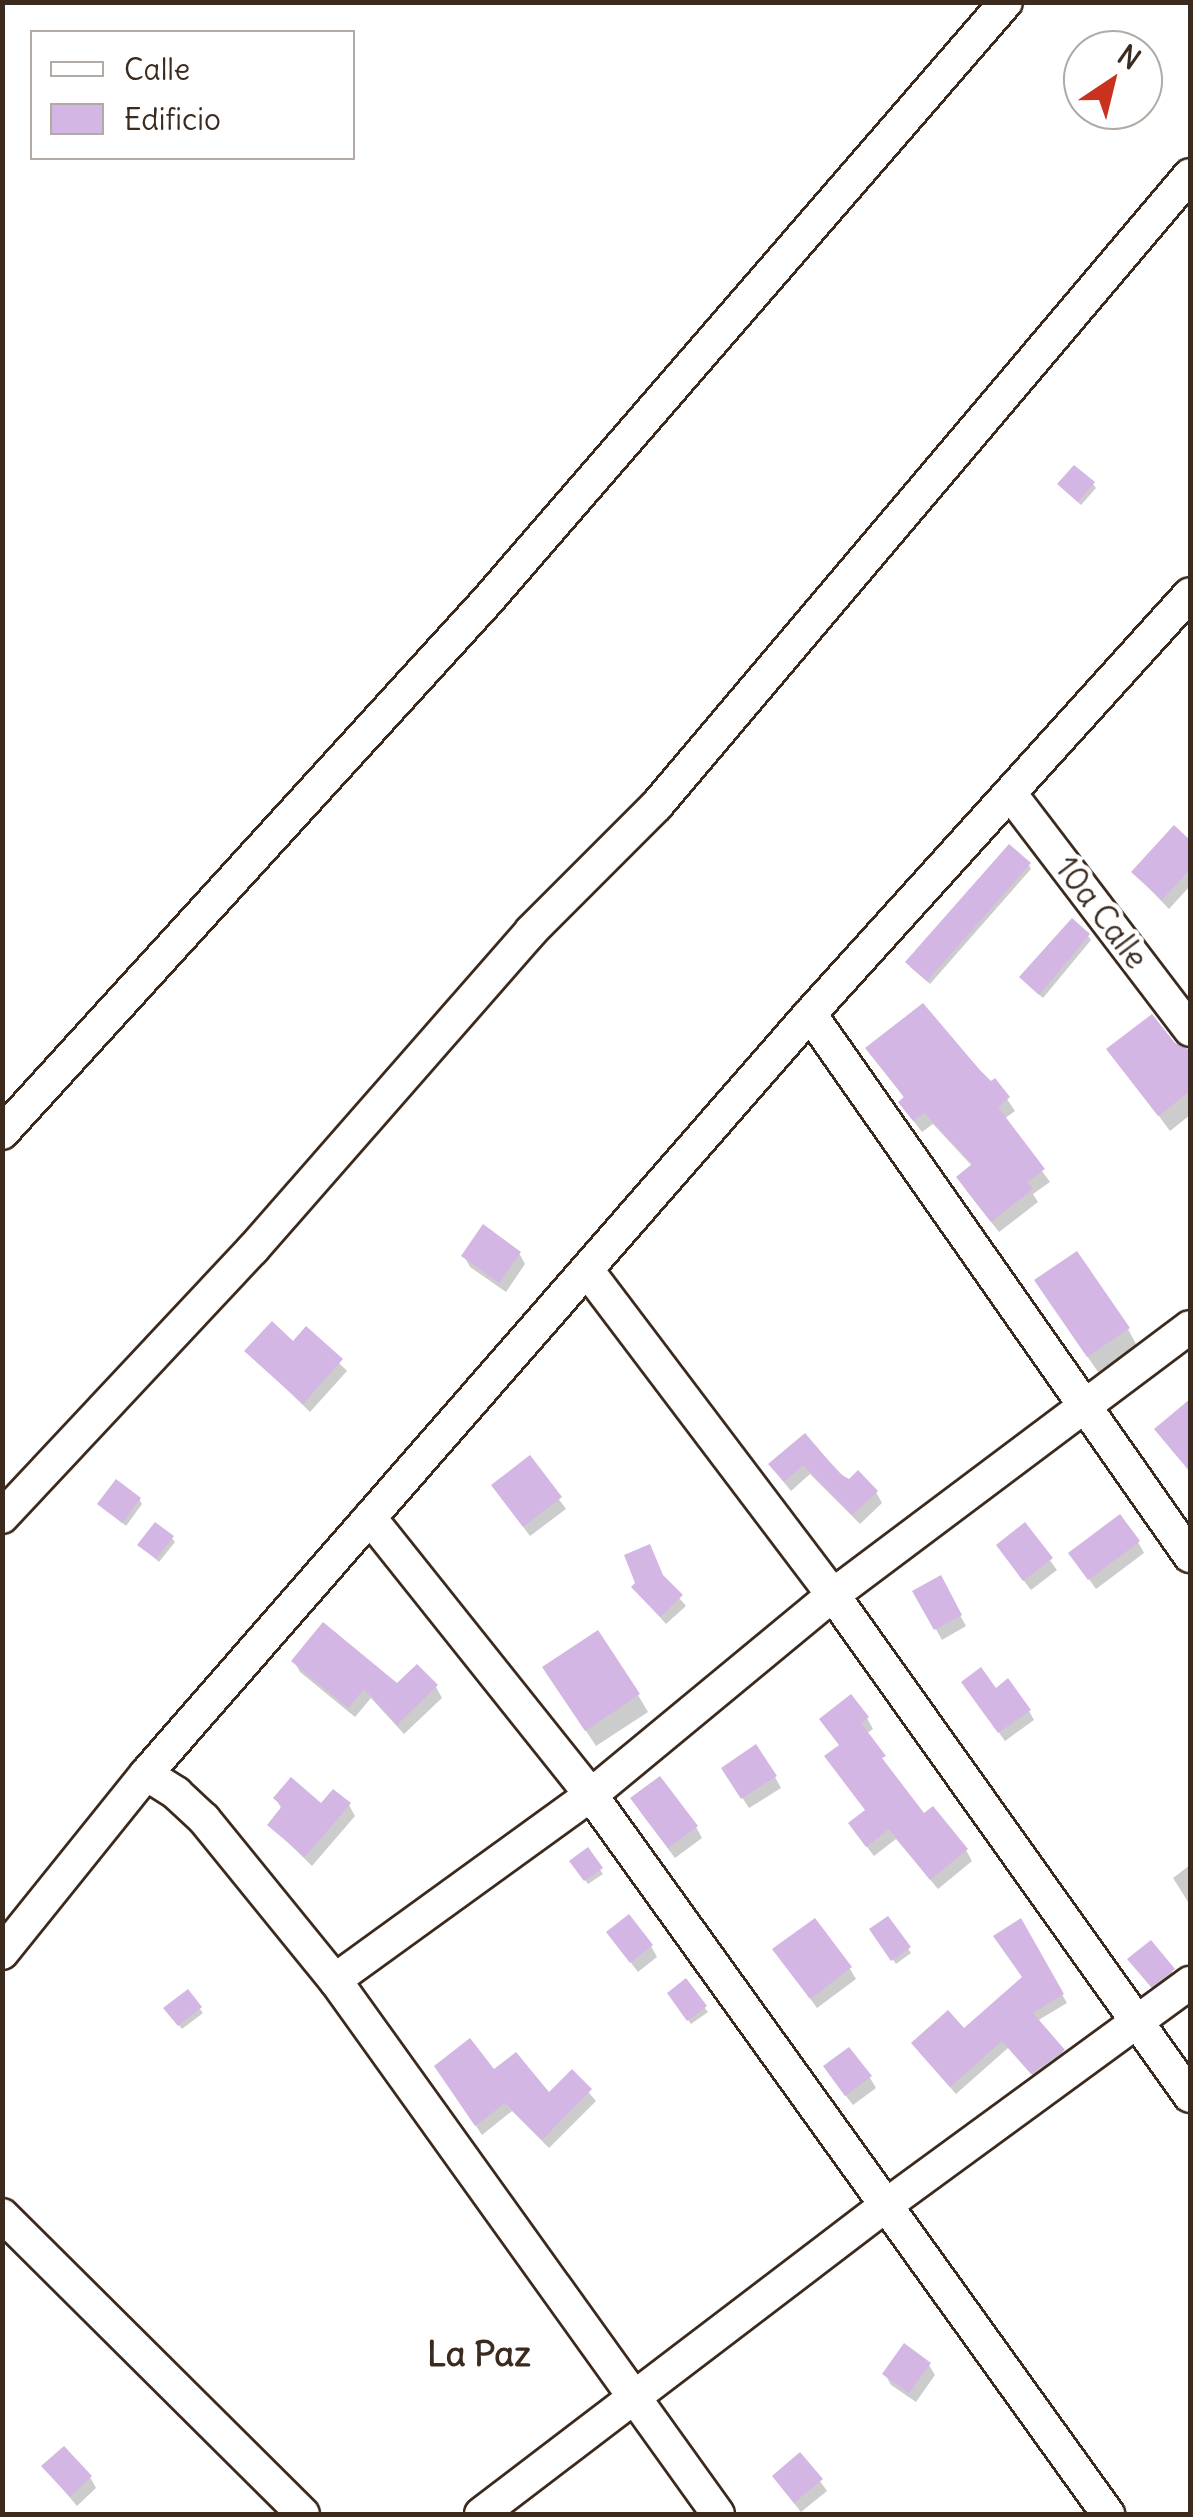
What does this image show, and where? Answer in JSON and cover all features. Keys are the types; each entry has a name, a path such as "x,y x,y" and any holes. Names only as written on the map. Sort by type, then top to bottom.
{"street":[{"path":"2,1133 488,600 1006,2"},
{"path":"2,1517 253,1250 531,931 657,805 1190,175"},
{"path":"2,1953 146,1774 586,1270 810,1014 1012,796 1190,594"},
{"name":"10a Calle","path":"1012,796 1190,1030"},
{"path":"810,1014 1190,1556"},
{"path":"586,1270 833,1595 1190,2096"},
{"path":"335,1980 591,1795 833,1595 1190,1327"},
{"path":"370,1518 591,1795 1108,2514"},
{"path":"146,1774 176,1793 204,1819 335,1980 718,2514"},
{"path":"481,2514 885,2206 1190,1982"},
{"path":"2,2215 303,2514"}],"building":[{"path":"1074,465 1095,482 1078,502 1057,484"},
{"path":"1174,825 1190,840 1190,869 1162,900 1131,872"},
{"path":"1009,844 1031,863 927,981 905,962"},
{"path":"1072,918 1090,934 1039,995 1019,977"},
{"path":"923,1003 979,1069 991,1081 995,1078 1010,1097 998,1107 1045,1169 1027,1182 1033,1189 991,1222 956,1177 972,1164 924,1113 913,1121 898,1102 904,1097 865,1048"},
{"path":"1152,1014 1175,1043 1190,1050 1190,1091 1158,1116 1106,1049"},
{"path":"483,1224 521,1252 499,1283 461,1256"},
{"path":"1077,1251 1130,1328 1087,1357 1034,1280"},
{"path":"272,1321 293,1341 306,1326 343,1359 303,1404 244,1351"},
{"path":"1190,1399 1190,1472 1154,1429"},
{"path":"805,1433 840,1474 849,1479 858,1470 878,1491 852,1515 803,1465 784,1482 768,1464"},
{"path":"530,1455 562,1497 523,1527 491,1485"},
{"path":"116,1479 141,1498 122,1523 97,1504"},
{"path":"1120,1514 1140,1541 1088,1580 1068,1553"},
{"path":"155,1522 174,1536 156,1559 137,1545"},
{"path":"1025,1522 1053,1558 1023,1581 996,1545"},
{"path":"650,1544 663,1575 683,1595 660,1617 631,1587 635,1583 624,1555"},
{"path":"941,1575 962,1615 934,1630 912,1591"},
{"path":"323,1622 397,1683 417,1664 438,1685 397,1725 364,1689 348,1708 291,1661"},
{"path":"598,1630 640,1694 585,1731 542,1667"},
{"path":"981,1667 996,1688 1008,1678 1031,1710 998,1733 961,1682"},
{"path":"851,1694 869,1717 861,1723 886,1756 882,1758 924,1813 933,1806 968,1849 930,1880 889,1829 866,1847 848,1823 865,1810 824,1756 839,1745 819,1719"},
{"path":"756,1744 777,1776 741,1799 721,1768"},
{"path":"660,1776 698,1826 668,1848 630,1798"},
{"path":"291,1777 321,1803 333,1789 351,1803 305,1857 267,1825 282,1806 273,1798"},
{"path":"588,1847 603,1868 584,1881 569,1861"},
{"path":"629,1914 653,1945 630,1963 606,1932"},
{"path":"888,1916 911,1947 891,1961 869,1929"},
{"path":"815,1918 852,1967 810,1999 772,1949"},
{"path":"1021,1918 1064,1994 1033,2013 1065,2050 1031,2074 1002,2041 950,2087 911,2043 948,2010 964,2028 1022,1977 993,1936"},
{"path":"1151,1940 1175,1969 1151,1987 1127,1959"},
{"path":"686,1978 707,2006 687,2021 667,1993"},
{"path":"188,1989 202,2007 178,2026 163,2008"},
{"path":"470,2038 494,2069 516,2052 549,2092 572,2069 592,2089 542,2140 505,2103 475,2126 434,2066"},
{"path":"849,2047 872,2076 845,2096 823,2066"},
{"path":"904,2343 931,2363 909,2393 882,2374"},
{"path":"64,2446 92,2476 70,2497 41,2466"},
{"path":"800,2452 823,2479 794,2503 772,2476"}],"district":[{"name":"La Paz","path":"479,2353"}]}
